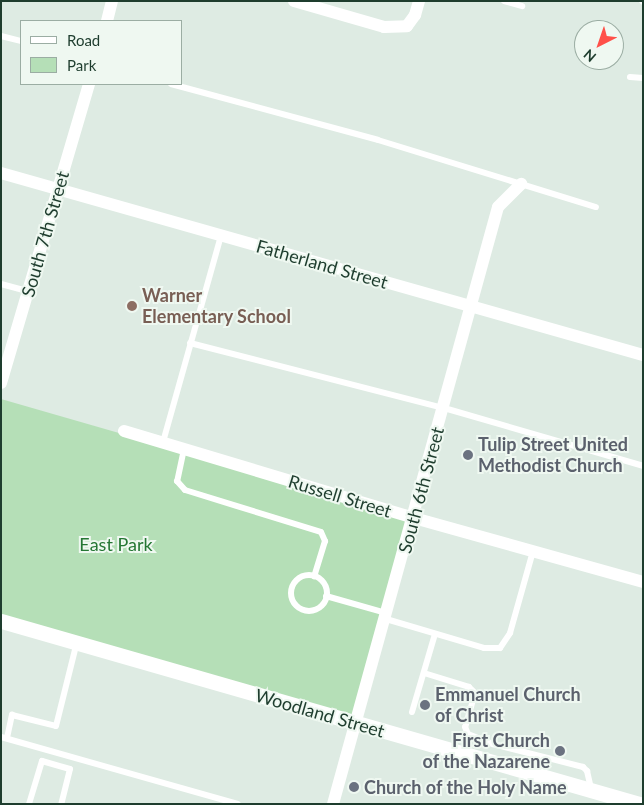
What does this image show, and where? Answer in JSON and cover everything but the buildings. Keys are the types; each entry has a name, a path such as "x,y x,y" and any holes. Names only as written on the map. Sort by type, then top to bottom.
{"street":[{"path":"106,20 112,1"},
{"path":"294,1 384,27 407,26 419,1"},
{"name":"South 7th Street","path":"1,383 89,85"},
{"name":"Fatherland Street","path":"1,172 643,355"},
{"name":"South 6th Street","path":"333,804 354,723 387,616 498,207 521,184"},
{"name":"Russell Street","path":"124,431 414,518 643,582"},
{"name":"Woodland Street","path":"1,621 639,804"}],"lane":[{"path":"504,1 522,6"},
{"path":"1,36 20,41"},
{"path":"630,77 643,78"},
{"path":"175,85 378,140 596,207"},
{"path":"163,442 221,236"},
{"path":"1,284 28,291"},
{"path":"190,343 444,408 643,466"},
{"path":"184,449 177,481 185,490 321,532 325,541 314,576"},
{"path":"326,596 435,634 484,648 500,648 510,633 533,551"},
{"path":"305,575 314,576 325,586 326,596 320,607 310,611 294,604 290,592 295,581 305,575"},
{"path":"412,712 435,634"},
{"path":"77,642 56,726 12,715 4,738 238,804"},
{"path":"424,673 469,687 474,693 465,727 468,734 479,740 583,767 588,771 591,790"},
{"path":"29,804 42,761 70,768 61,804"}],"green space":[{"name":"East Park","path":"1,399 414,518 354,723 1,623"}],"place":[{"name":"Warner Elementary School","path":"132,306"},
{"name":"Tulip Street United Methodist Church","path":"468,455"},
{"name":"Emmanuel Church of Christ","path":"425,705"},
{"name":"First Church of the Nazarene","path":"560,751"},
{"name":"Church of the Holy Name","path":"354,787"}]}
